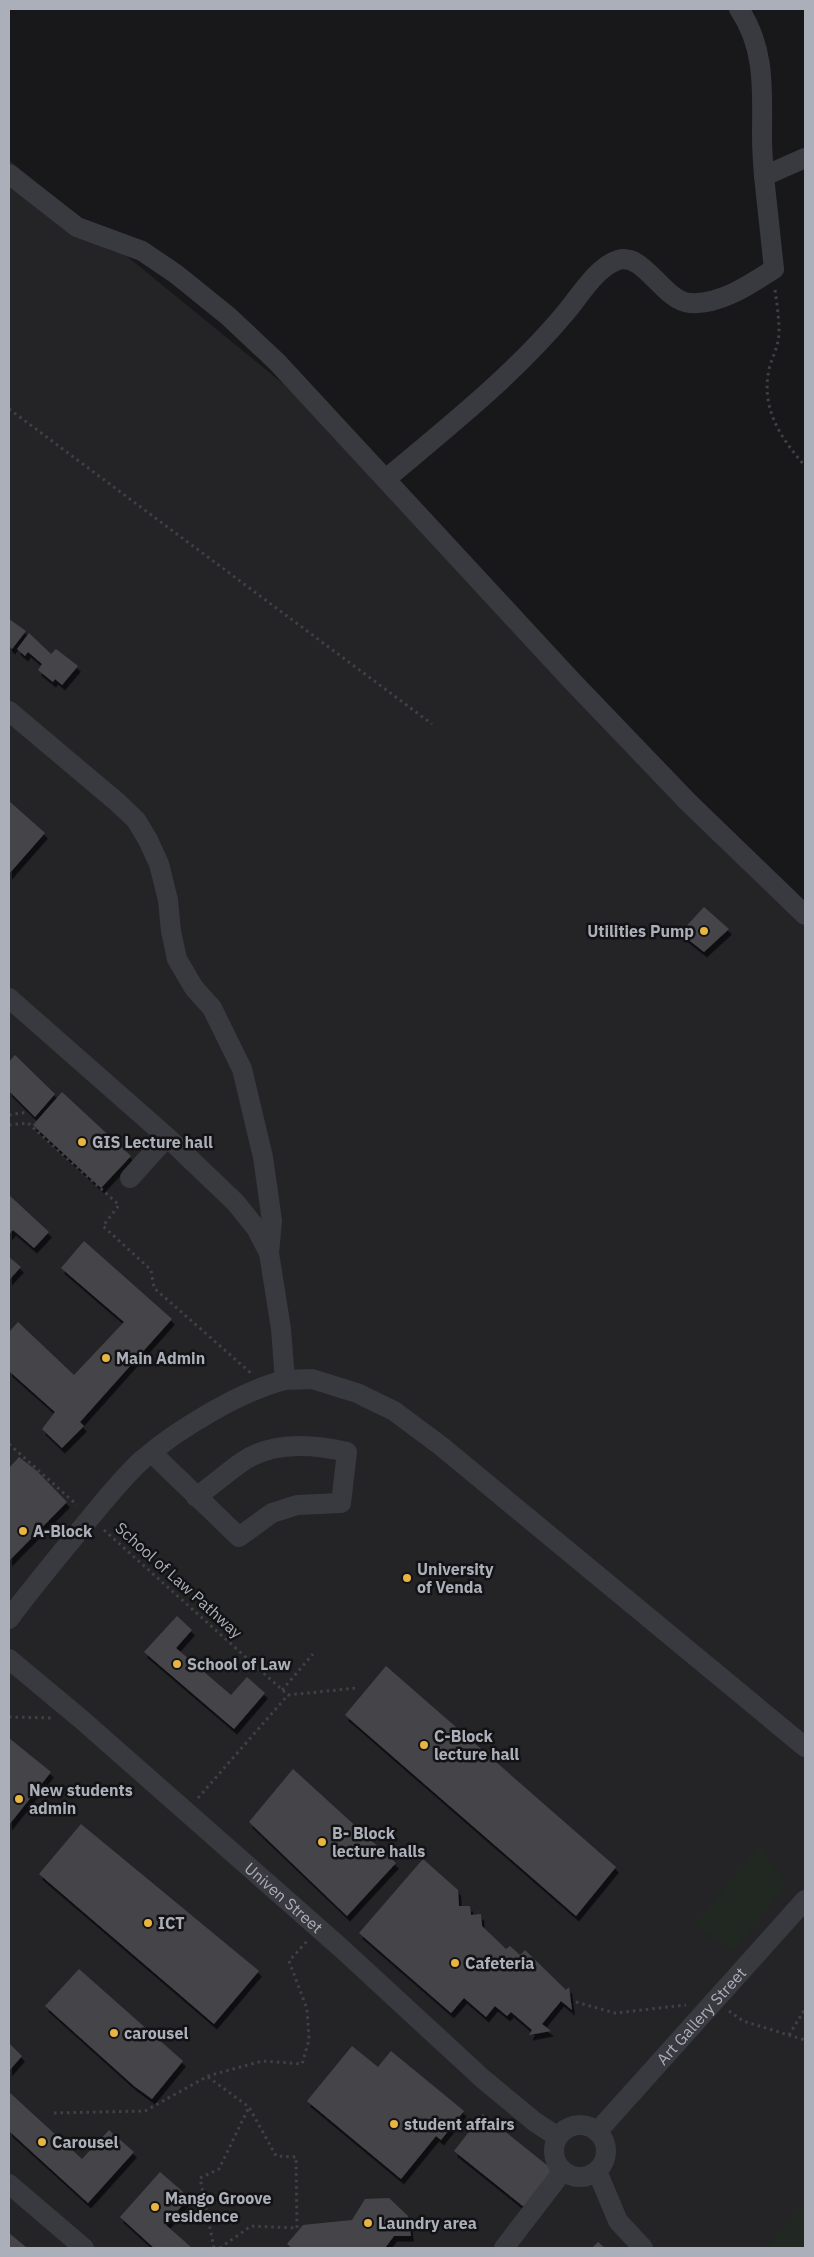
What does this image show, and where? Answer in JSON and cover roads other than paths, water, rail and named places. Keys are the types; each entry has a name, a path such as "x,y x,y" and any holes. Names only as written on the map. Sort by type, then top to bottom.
{"street":[{"path":"386,479 510,372 566,312 590,283 605,268 619,259 630,260 641,265 677,300 689,303 705,302 720,298 747,286 774,270 764,176 761,68 757,46 739,9"},
{"path":"764,176 805,158"},
{"path":"9,174 77,227 142,251 176,274 228,316 277,362 578,688 688,802 802,905"},
{"path":"9,712 136,820 159,864 168,900 171,931 177,959 194,988 212,1008 242,1069 265,1165 272,1221 269,1254 281,1329 285,1380"},
{"path":"9,998 166,1137 236,1203 256,1228 269,1254"},
{"path":"130,1178 166,1137"},
{"path":"9,1619 40,1576 91,1518 116,1486 152,1453 224,1405 265,1385 285,1380 312,1379 357,1393 394,1411 441,1446 805,1747"},
{"path":"152,1453 196,1497 239,1537 272,1514 297,1505 341,1503 347,1452 322,1446 277,1447 244,1460 196,1497"},
{"name":"Univen Street","path":"9,1659 81,1719 318,1928 483,2079 535,2122 558,2137"},
{"name":"Art Gallery Street","path":"597,2132 805,1900"},
{"path":"576,2125 584,2125 597,2132 605,2144 606,2151 602,2165 597,2171 584,2177 576,2177 563,2171 555,2158 554,2151 558,2137 563,2131 576,2125"},
{"path":"504,2248 563,2171"},
{"path":"597,2171 618,2221 643,2248"},
{"path":"9,2184 84,2248"}],"place":[{"name":"Utilities Pump","path":"704,931"},
{"name":"GIS Lecture hall","path":"82,1142"},
{"name":"Main Admin","path":"106,1358"},
{"name":"A-Block","path":"23,1531"},
{"name":"University of Venda","path":"407,1578"},
{"name":"School of Law","path":"177,1664"},
{"name":"C-Block lecture hall","path":"424,1745"},
{"name":"New students admin","path":"19,1799"},
{"name":"B- Block lecture halls","path":"322,1842"},
{"name":"ICT","path":"148,1923"},
{"name":"Cafeteria","path":"455,1963"},
{"name":"carousel","path":"114,2033"},
{"name":"student affairs","path":"394,2124"},
{"name":"Carousel","path":"42,2142"},
{"name":"Mango Groove residence","path":"155,2207"},
{"name":"Laundry area","path":"368,2223"}]}
